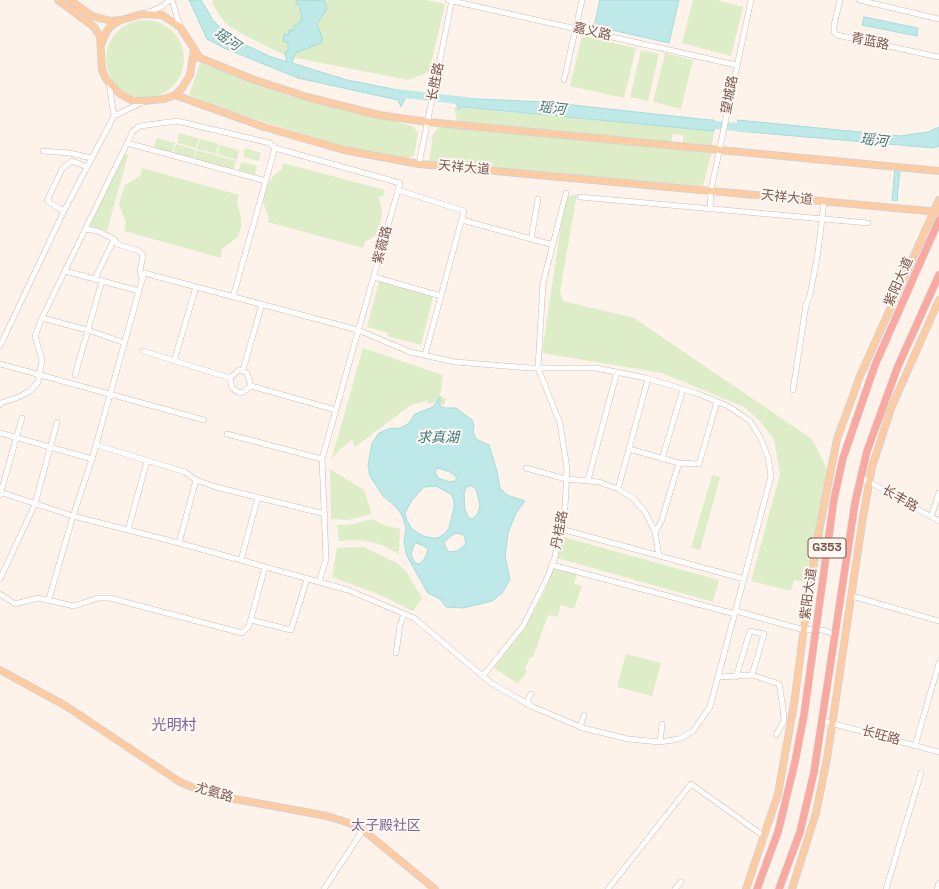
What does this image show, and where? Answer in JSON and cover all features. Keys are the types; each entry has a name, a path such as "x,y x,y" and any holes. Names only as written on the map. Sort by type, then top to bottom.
{"highway":[{"name":"紫阳大道","path":"757,889 778,832 788,795 804,715 834,499 843,458 875,365 939,220"},
{"name":"G353","path":"779,889 800,832 814,772 823,721 855,503 867,452 898,366 939,275"}],"main road":[{"path":"58,0 94,27 100,36 102,70 109,83 120,94 133,101 164,99 175,95 182,88 190,75 194,50"},
{"path":"70,0 92,16 111,21 147,13 162,15 180,27 200,58 252,79 307,97 379,115 428,122 720,146 939,171"},
{"path":"100,47 107,31 111,26 121,20"},
{"name":"天祥大道","path":"175,95 264,127 344,150 419,164 936,212"},
{"path":"810,586 816,546 837,439 860,376 936,212 939,200"},
{"path":"792,889 816,813 833,723 872,467 892,406 937,309 939,300"},
{"path":"746,889 765,837 778,794 794,704 808,598"},
{"name":"尤氨路","path":"0,670 49,694 180,782 224,797 327,816 363,830 435,889"}],"street":[{"path":"147,13 163,6 169,0"},
{"path":"172,0 180,27"},
{"name":"嘉义路","path":"451,0 736,65"},
{"name":"长胜路","path":"419,164 451,0"},
{"path":"564,80 582,0"},
{"name":"望城路","path":"710,209 711,190 726,113 751,0"},
{"name":"青蓝路","path":"840,0 834,25 834,32 837,35 939,58"},
{"path":"859,0 939,19"},
{"path":"109,83 114,116"},
{"path":"0,346 64,211 114,116 144,101"},
{"path":"0,405 1,403 19,397 30,391 38,382 42,360 35,336 42,318 133,131 140,126 177,121 270,144 275,148 400,183 398,190 464,211 425,356"},
{"path":"127,144 266,181"},
{"path":"233,297 275,148"},
{"path":"43,151 69,153 92,158"},
{"path":"64,211 47,202 62,169 72,161 87,167"},
{"name":"紫薇路","path":"319,582 326,559 322,459 398,190"},
{"path":"538,368 543,283 566,193"},
{"path":"580,197 868,223"},
{"path":"531,239 538,199"},
{"path":"793,390 806,305 810,295 818,252 824,202"},
{"path":"462,220 553,245"},
{"path":"86,229 97,230 114,239 117,244 139,251 143,255 140,271 142,280"},
{"path":"95,279 114,239"},
{"path":"65,271 139,291"},
{"path":"22,418 0,493 73,516 179,543 348,590 414,618 483,676 526,704 580,727 628,739 660,742 679,739 693,731 710,707 771,476 768,457 760,437 750,421 728,406 683,389 648,379 596,368 538,368 455,362 425,356 410,352 359,330 144,273 92,459 73,516 50,599"},
{"path":"374,277 442,296"},
{"path":"75,376 102,281"},
{"path":"174,361 196,287"},
{"path":"243,370 262,304"},
{"path":"42,318 124,343"},
{"path":"143,351 230,378"},
{"path":"0,364 204,420"},
{"name":"丹桂路","path":"483,676 523,626 552,565 565,507 567,469 560,423 538,368"},
{"path":"230,378 239,370 243,370"},
{"path":"243,370 248,376 251,386"},
{"path":"588,480 617,372"},
{"path":"230,378 232,388 238,392 242,393 251,386"},
{"path":"618,489 648,379"},
{"path":"251,386 336,410"},
{"path":"662,459 683,389"},
{"path":"629,449 679,463 699,464 718,402"},
{"path":"0,579 35,504 49,447 57,422"},
{"path":"0,433 92,459"},
{"path":"227,434 322,459"},
{"path":"96,445 185,472 196,480 216,487 325,514"},
{"path":"128,530 147,460"},
{"path":"655,532 661,522 679,463"},
{"path":"526,468 566,479 588,480 618,489 633,498 645,512 655,532 659,556"},
{"name":"长丰路","path":"861,477 939,521"},
{"path":"179,543 196,480"},
{"path":"931,517 939,493"},
{"path":"241,560 258,497"},
{"path":"561,529 744,579"},
{"path":"552,565 804,630 816,629 833,634 835,641"},
{"path":"0,594 16,604 38,598 50,599 74,606 98,598 110,598 242,633 249,626 265,567"},
{"path":"251,620 291,630 307,578"},
{"path":"852,596 939,621"},
{"path":"396,653 400,626 404,614"},
{"path":"736,677 750,631 764,634 752,675"},
{"path":"915,746 939,663"},
{"path":"719,676 736,677 752,675 779,684 784,721 776,735"},
{"path":"526,704 532,694"},
{"path":"580,727 584,715"},
{"name":"长旺路","path":"823,721 939,752"},
{"path":"660,742 662,724"},
{"path":"886,889 921,773"},
{"path":"608,889 691,784 765,837"},
{"path":"324,889 363,830"},
{"path":"675,889 681,882"},
{"path":"937,889 939,883"}],"green space":[{"path":"213,0 427,0 445,4 429,72 408,80 286,56 242,34 225,23 212,3"},
{"path":"693,0 717,0 743,7 731,56 682,43"},
{"path":"137,20 153,20 167,26 178,37 184,51 184,67 178,81 167,92 153,98 137,98 123,92 112,81 106,67 106,51 112,37 123,26"},
{"path":"582,36 636,48 624,98 570,86"},
{"path":"641,50 659,54 648,101 630,97"},
{"path":"665,53 693,60 681,109 653,102"},
{"path":"200,63 290,96 413,126 418,133 414,156 409,158 342,146 223,109 189,95"},
{"path":"454,107 714,131 712,145 683,143 683,135 673,134 671,142 457,121"},
{"path":"440,126 712,151 703,186 429,162 433,134"},
{"path":"179,133 199,139 196,148 177,143"},
{"path":"157,138 175,143 172,154 154,148"},
{"path":"200,139 219,144 216,154 197,149"},
{"path":"176,144 196,150 193,159 173,154"},
{"path":"220,145 239,150 237,160 217,154"},
{"path":"245,148 261,153 259,161 243,157"},
{"path":"197,150 236,161 233,171 194,160"},
{"path":"123,154 128,155 107,231 90,226 93,214"},
{"path":"241,162 257,166 255,175 239,170"},
{"path":"283,163 385,190 383,196 379,196 382,211 381,221 375,236 365,242 363,248 268,222 269,218 263,202 265,189 273,176 282,169"},
{"path":"142,168 239,195 237,202 241,218 241,228 238,237 222,249 221,258 124,231 126,223 119,205 121,196 125,185 140,176"},
{"path":"577,194 560,291 563,301 634,318 812,439 831,477 817,576 814,585 794,580 791,591 751,581 780,474 774,439 758,419 744,407 662,373 542,353 565,198"},
{"path":"379,281 433,297 421,345 387,336 388,333 367,327"},
{"path":"363,348 443,375 440,396 446,399 444,405 435,402 429,404 427,401 411,405 355,447 352,440 339,450 331,461"},
{"path":"330,469 364,490 372,514 348,520 331,519"},
{"path":"712,475 720,477 700,550 691,548"},
{"path":"372,519 386,526 400,529 399,554 379,544 359,540 339,541 337,525 349,525"},
{"path":"563,537 719,580 713,602 557,558"},
{"path":"364,547 397,563 406,571 422,598 413,611 378,594 332,577 337,548"},
{"path":"553,568 577,574 574,584 582,586 574,609 561,605 557,617 548,615 533,657 530,657 525,670 527,671 518,684 494,668 529,620 544,593"},
{"path":"626,654 661,663 652,696 617,687"}],"water":[{"path":"189,0 201,0 213,20 229,37 269,56 287,62 285,52 288,50 288,43 283,41 284,34 288,35 289,30 293,31 294,26 301,21 302,15 300,12 300,5 296,4 297,0 325,1 327,9 317,24 322,38 321,43 295,53 292,63 347,80 408,92 401,107 398,100 298,78 224,48 207,39"},
{"path":"600,0 679,0 669,43 594,26"},
{"path":"864,17 918,28 917,36 862,25"},
{"path":"455,98 545,102 714,120 714,131 463,107 458,109"},
{"path":"738,120 900,136 928,132 939,127 939,146 934,148 737,131"},
{"path":"895,168 900,169 897,201 892,200"},
{"name":"求真湖","path":"440,397 440,406 445,408 456,408 472,420 474,426 473,432 476,439 489,445 497,471 500,488 507,495 525,501 516,513 508,533 505,556 510,579 503,592 492,601 463,608 446,607 440,599 428,593 407,556 404,543 406,528 402,515 395,506 383,496 370,476 368,466 372,443 379,433 388,429 400,428 408,424 415,414 433,407","holes":["438,468 450,472 456,476 456,481 450,482 438,478 435,472","436,486 451,494 454,500 454,508 449,528 438,538 423,536 412,529 407,521 405,513 412,500 424,487","467,486 472,486 476,489 480,505 478,514 472,519 469,518 465,510 464,493","455,533 464,535 466,544 457,551 449,552 444,542","416,543 424,546 428,550 424,560 419,564 415,563 411,555 413,547"]}],"waterway":[{"name":"瑶河","path":"396,93 466,101"},
{"name":"瑶河","path":"705,124 747,128"}],"tunnel":[{"path":"808,598 810,586"}],"district":[{"name":"光明村","path":"174,726"},
{"name":"太子殿社区","path":"386,826"}]}
